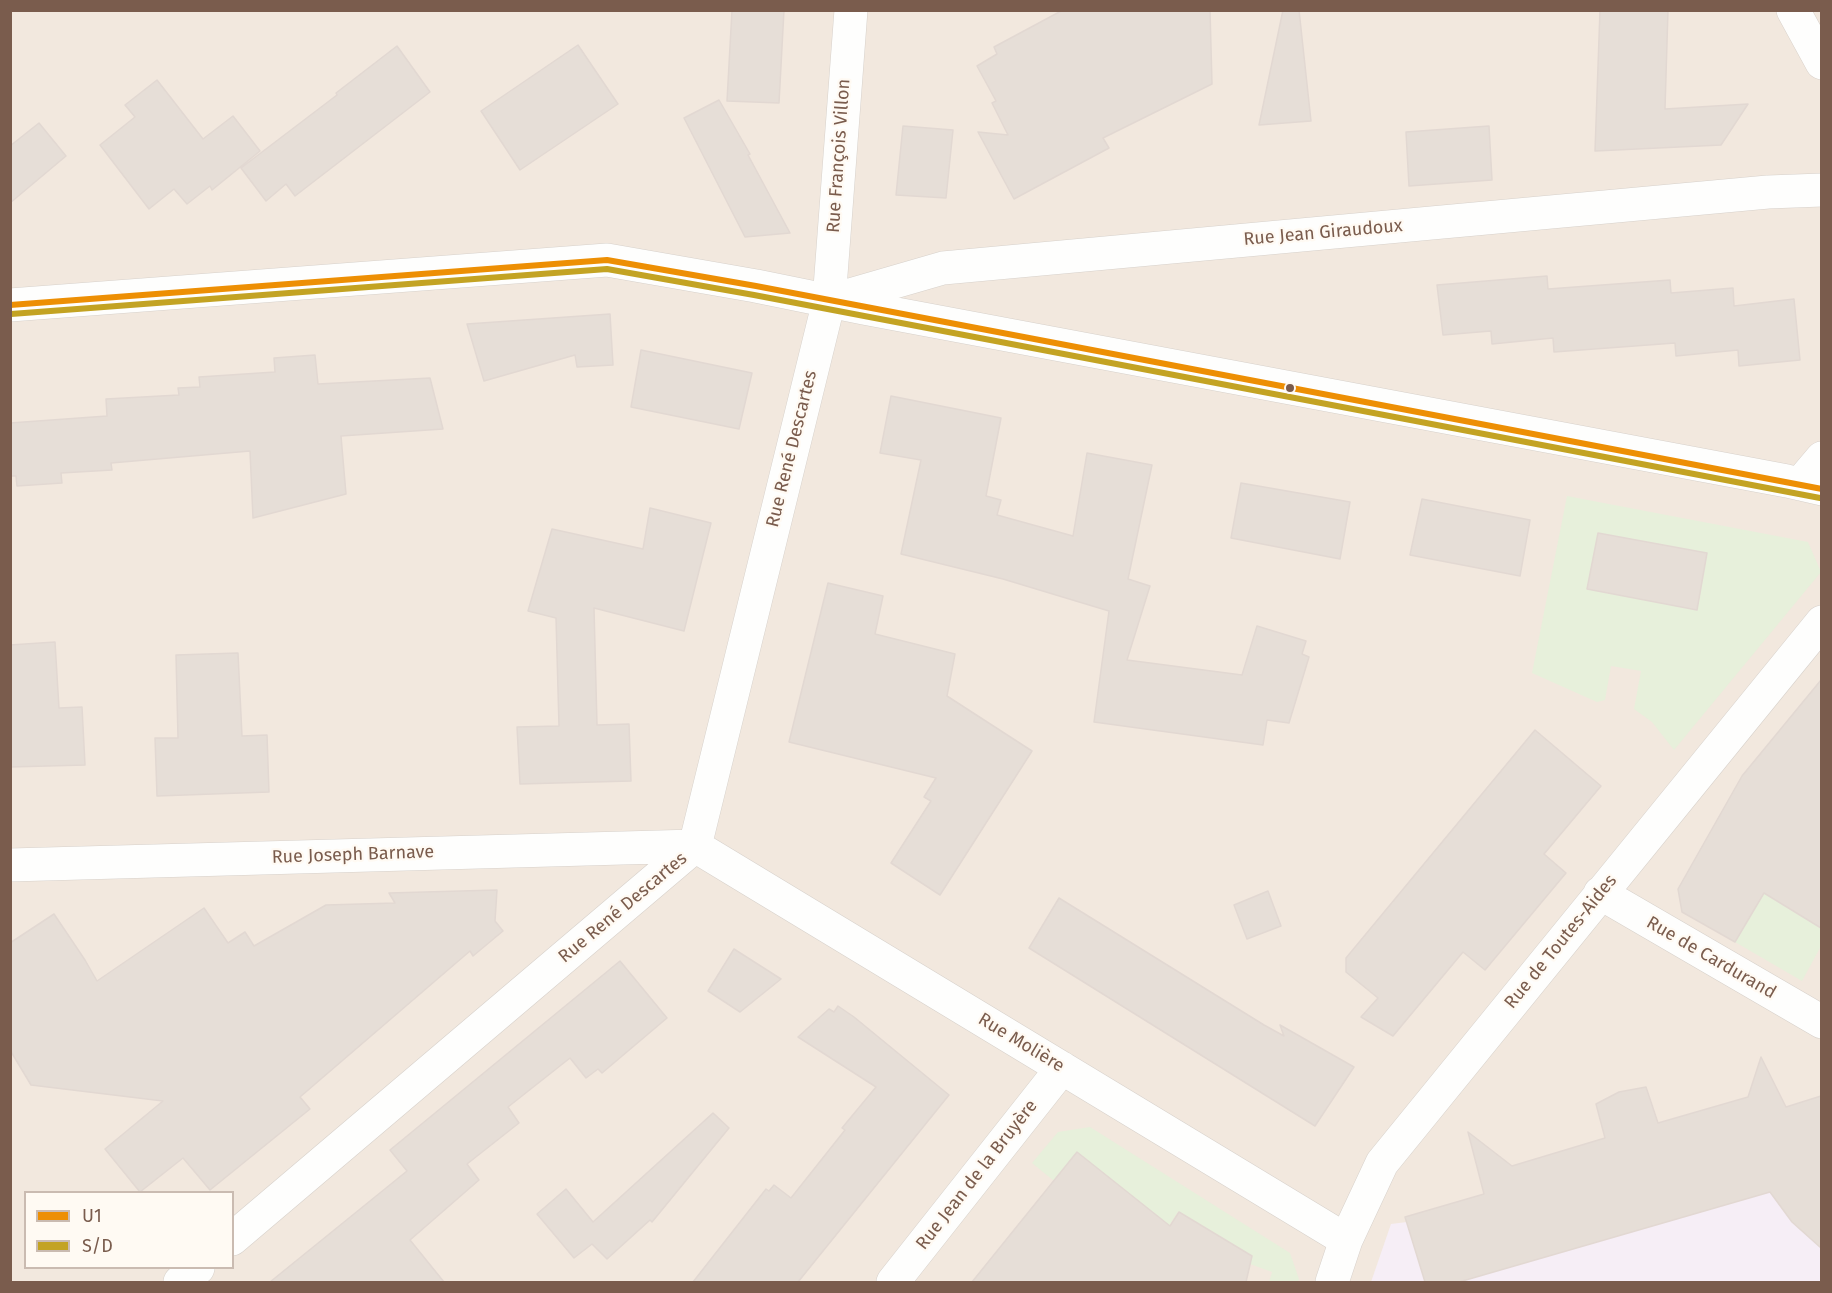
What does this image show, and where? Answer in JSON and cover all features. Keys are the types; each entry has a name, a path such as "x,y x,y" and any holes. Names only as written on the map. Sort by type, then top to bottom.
{"street":[{"name":"Rue François Villon","path":"829,301 850,10"},
{"path":"1793,10 1821,63"},
{"name":"Rue Jean Giraudoux","path":"829,301 943,268 1768,192 1821,190"},
{"path":"10,305 607,260 756,286 1811,486 1821,458"},
{"name":"Rue René Descartes","path":"234,1237 695,846 829,301"},
{"name":"Rue de Toutes-Aides","path":"1332,1282 1346,1240 1383,1163 1821,622"},
{"name":"Rue Joseph Barnave","path":"10,865 695,846"},
{"name":"Rue Molière","path":"695,846 1346,1240"},
{"name":"Rue de Cardurand","path":"1600,893 1821,1022"},
{"name":"Rue Jean de la Bruyère","path":"893,1282 1062,1068"},
{"path":"180,1282 197,1269"}],"shaded area":[{"path":"10,11 1821,11 1821,1282 11,1282"},
{"path":"1755,1076 1781,1108 1821,1096 1821,1282 1371,1282 1391,1224 1407,1222 1405,1217 1484,1194 1485,1148 1494,1152 1500,1170 1606,1138 1596,1105 1619,1092 1650,1125 1755,1095 1752,1086"}],"green space":[{"path":"1567,496 1808,542 1821,572 1674,750 1652,722 1634,709 1641,671 1611,666 1605,700 1597,702 1532,673","holes":["1598,533 1707,553 1587,589"]},
{"path":"1821,840 1821,946 1802,981 1735,942 1774,876"},
{"path":"1090,1127 1290,1253 1298,1282 1269,1282 1272,1272 1250,1264 1252,1256 1178,1212 1145,1262 1193,1279 1191,1282 1153,1282 1140,1278 1138,1282 1089,1282 1093,1277 1068,1276 1076,1282 1037,1282 1116,1183 1077,1152 1054,1181 1032,1163 1058,1132"}],"building":[{"path":"732,10 784,10 779,103 727,101"},
{"path":"1063,10 1210,10 1212,84 1103,138 1109,148 1014,199 978,132 1008,135 992,103 996,101 977,66 997,54 994,47"},
{"path":"1283,10 1299,10 1311,121 1259,125"},
{"path":"1600,10 1668,10 1665,109 1748,104 1721,145 1595,151"},
{"path":"578,45 618,104 520,170 481,111"},
{"path":"397,46 430,92 295,196 286,184 266,201 241,168"},
{"path":"157,80 203,139 233,116 260,151 212,190 210,186 187,204 174,189 149,209 100,145 135,117 125,105"},
{"path":"719,100 750,154 748,155 790,233 745,237 684,118"},
{"path":"39,123 66,156 10,203 10,146"},
{"path":"903,126 953,130 946,198 896,195"},
{"path":"1489,126 1492,180 1409,186 1406,132"},
{"path":"1547,276 1548,289 1670,280 1671,293 1733,288 1734,306 1794,299 1800,360 1739,366 1738,350 1676,356 1675,343 1554,352 1553,338 1492,344 1491,331 1443,335 1437,285"},
{"path":"610,314 613,365 577,367 575,355 484,381 467,324"},
{"path":"641,350 752,373 739,429 631,407"},
{"path":"315,355 318,384 430,378 443,429 341,436 346,494 253,518 250,451 111,463 112,470 61,473 62,483 17,486 16,476 10,476 10,423 107,416 106,399 179,395 178,388 200,387 199,377 275,372 274,358"},
{"path":"891,396 1001,418 986,496 1001,500 997,515 1073,536 1087,453 1152,465 1128,579 1150,586 1127,660 1242,675 1257,626 1306,641 1302,654 1309,657 1289,723 1267,720 1263,745 1094,722 1109,611 1003,579 901,554 921,460 880,453"},
{"path":"1241,483 1350,502 1340,559 1231,538"},
{"path":"1422,499 1530,520 1520,576 1410,555"},
{"path":"650,508 711,523 684,631 594,608 597,725 629,724 631,781 520,784 517,727 559,726 556,618 528,611 552,529 643,549"},
{"path":"1598,533 1707,553 1697,610 1587,589"},
{"path":"828,583 883,596 875,634 955,654 947,696 1032,751 940,895 891,863 931,801 924,797 936,778 789,742"},
{"path":"55,642 59,708 82,707 85,765 10,767 10,645"},
{"path":"238,653 242,736 267,735 269,792 157,796 155,738 178,738 176,655"},
{"path":"1821,680 1821,928 1764,893 1735,942 1682,912 1678,889 1742,776"},
{"path":"1535,730 1601,786 1544,854 1566,873 1485,970 1463,952 1393,1036 1361,1017 1378,998 1346,972 1346,958"},
{"path":"497,890 495,921 503,931 473,956 470,951 300,1097 310,1109 210,1190 183,1158 139,1191 105,1149 163,1101 31,1085 10,1050 10,943 54,914 97,981 204,908 228,943 245,932 254,946 326,905 395,903 389,893"},
{"path":"1268,891 1281,926 1247,939 1234,905"},
{"path":"1059,898 1264,1025 1284,1036 1280,1025 1354,1067 1315,1126 1029,948"},
{"path":"734,949 781,979 740,1012 708,991"},
{"path":"620,961 667,1018 602,1073 598,1069 586,1078 570,1058 508,1107 519,1123 467,1164 479,1180 410,1240 444,1282 270,1282 407,1171 390,1150"},
{"path":"838,1006 949,1095 798,1282 693,1282 766,1189 769,1191 774,1185 791,1198 845,1130 842,1128 876,1087 798,1037 829,1009 834,1012"},
{"path":"1761,1057 1786,1107 1821,1096 1821,1248 1792,1222 1770,1192 1459,1282 1425,1282 1405,1217 1484,1194 1468,1132 1512,1166 1605,1138 1596,1104 1619,1092 1646,1087 1658,1123 1748,1097"},
{"path":"713,1113 729,1128 652,1222 650,1220 607,1259 592,1244 574,1258 537,1214 566,1189 593,1222"},
{"path":"1077,1152 1170,1226 1179,1212 1252,1256 1246,1282 972,1282"}],"transit line":[{"name":"U1","path":"10,305 607,260 756,286 1822,489"},
{"name":"S/D","path":"11,314 607,269 1820,498"}]}
